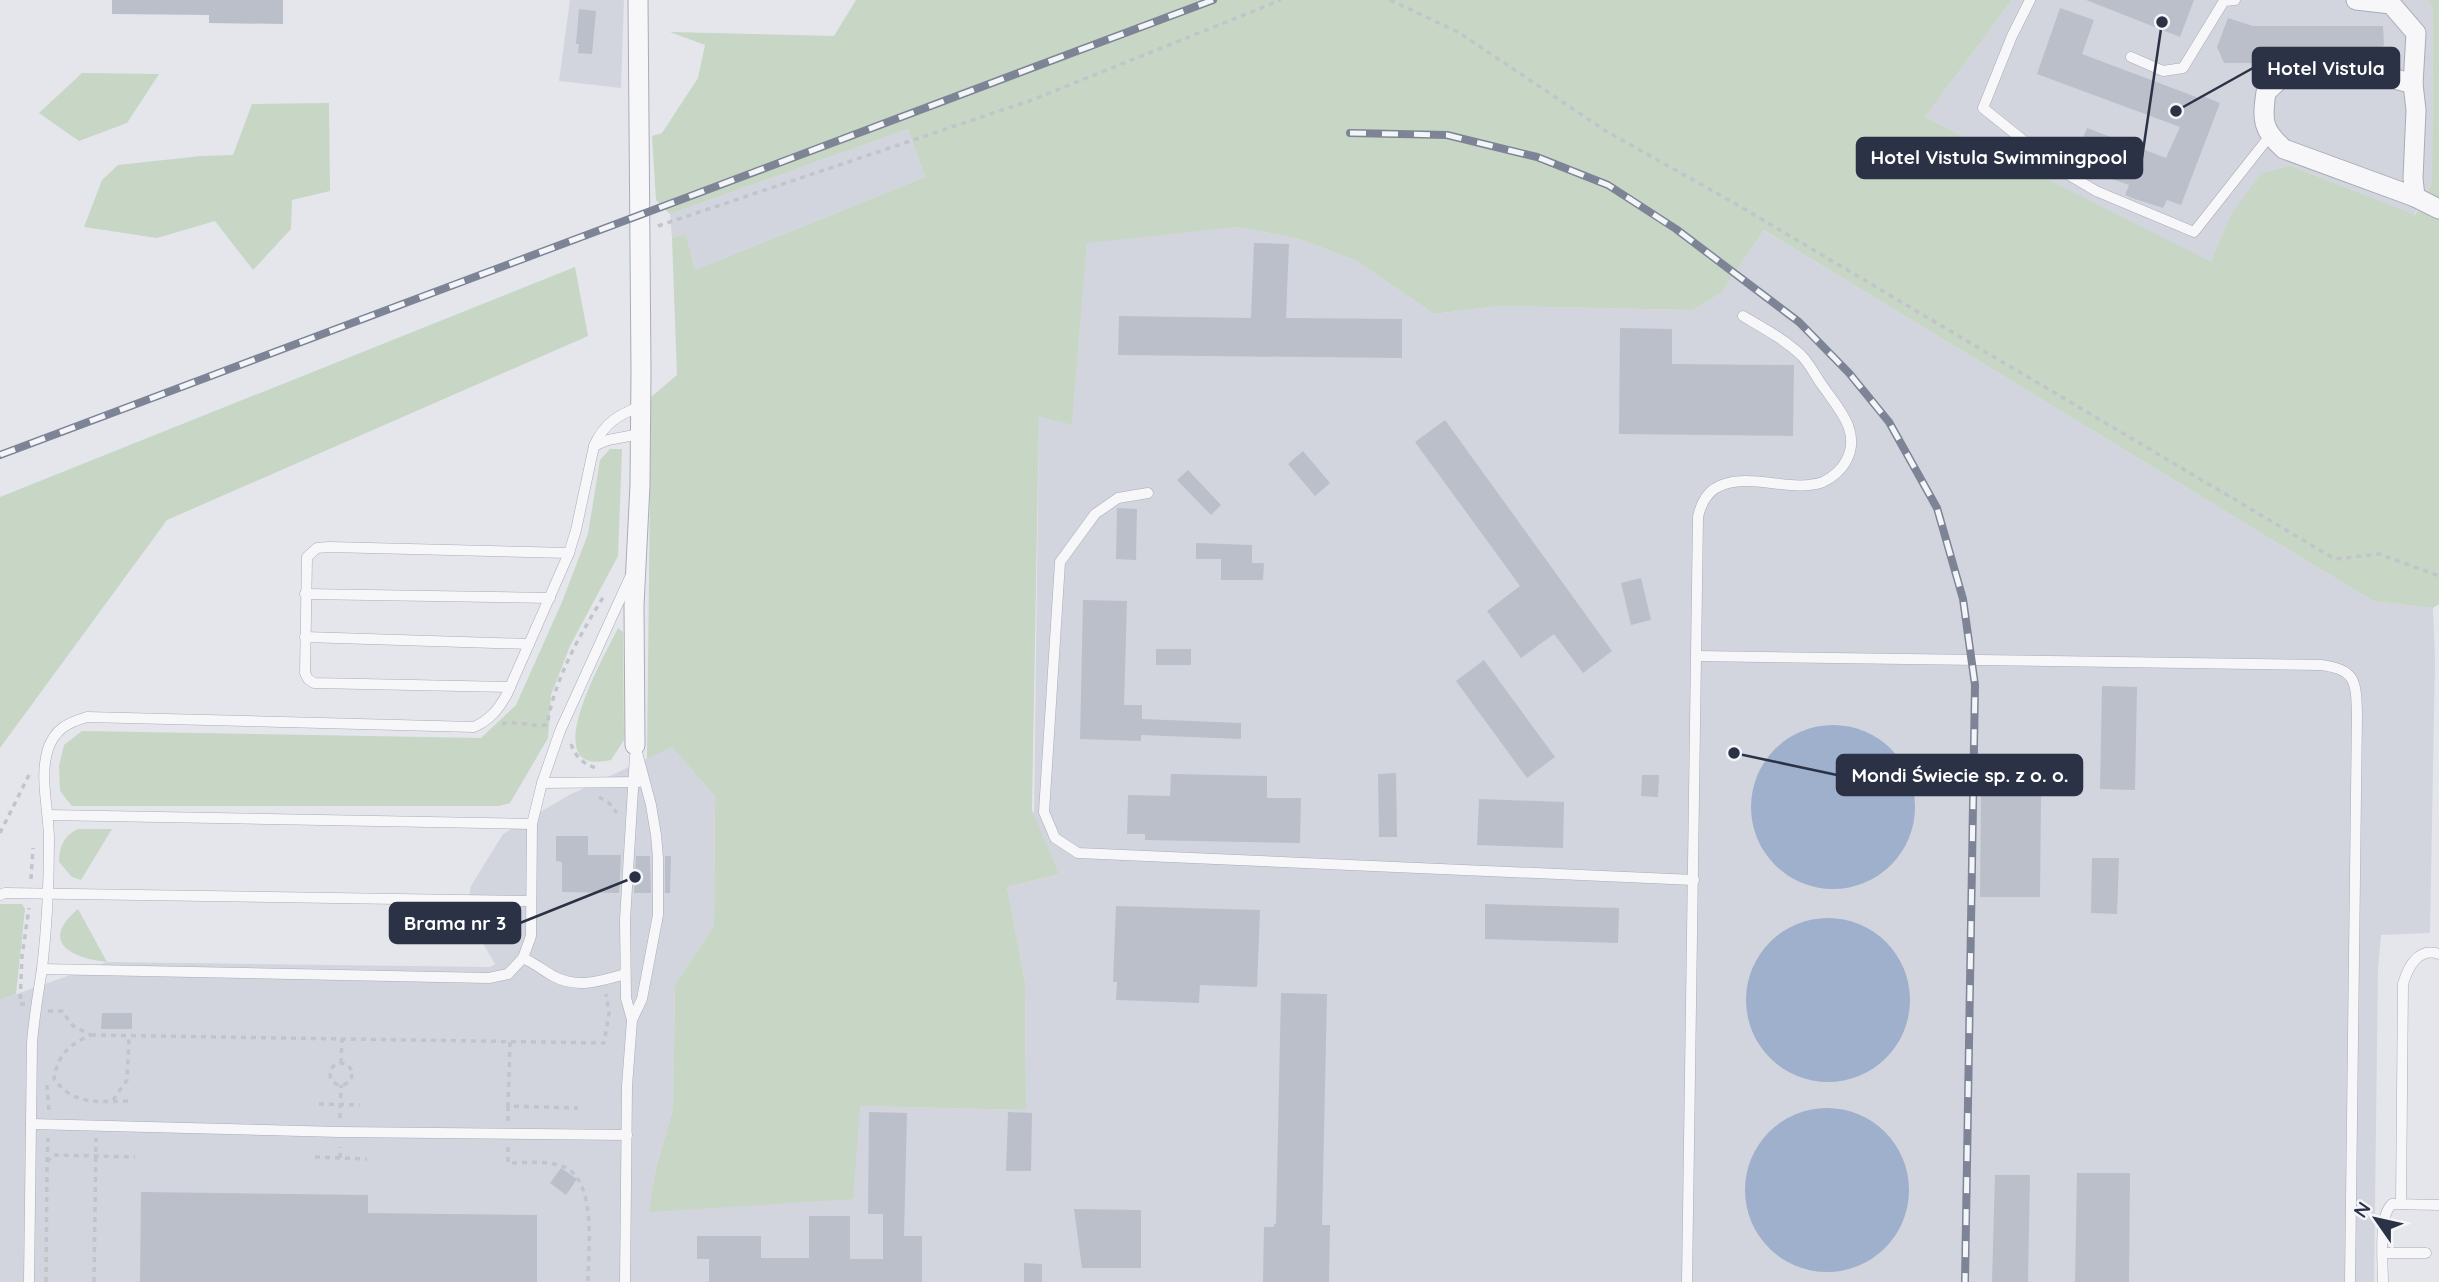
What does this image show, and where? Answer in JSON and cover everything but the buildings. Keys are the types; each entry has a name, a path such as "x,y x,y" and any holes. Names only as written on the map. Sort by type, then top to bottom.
{"street":[{"path":"635,745 634,604 641,405 638,0"},
{"path":"2357,0 2390,4 2416,33 2413,84 2416,110 2413,178 2415,197"},
{"path":"2413,84 2389,76 2355,71 2309,70 2289,73 2266,92 2263,116 2269,136 2284,149 2415,197 2439,209"}],"lane":[{"path":"2030,0 2012,36 1983,108 2059,169 2095,191 2194,232 2269,136"},
{"path":"2131,57 2163,71 2183,68 2224,1 2235,0"},
{"path":"1688,1282 1698,528 1701,504 1719,486 1731,482 1823,482 1842,468 1851,448 1850,426 1802,356 1744,316"},
{"path":"29,1282 32,1043 35,1004 42,968 47,894 48,816 45,779 47,752 54,735 67,723 87,717 474,727 488,720 498,712 569,553 599,433 610,420 641,405"},
{"path":"594,446 608,440 640,434"},
{"path":"1149,493 1118,498 1095,514 1060,562 1044,812 1055,838 1078,853 1693,880"},
{"path":"510,687 314,683 304,673 307,557 317,548 569,553"},
{"path":"42,968 489,978 508,974 523,958 531,936 532,824 542,783 565,719 636,565"},
{"path":"305,594 550,598"},
{"path":"305,638 529,644"},
{"path":"1697,656 2321,665 2346,671 2357,688 2350,1282"},
{"path":"632,1020 642,999 658,915 658,858 651,805 635,745"},
{"path":"625,1282 627,1086 632,1020 626,998 625,908 635,745"},
{"path":"542,783 645,782"},
{"path":"48,816 532,824"},
{"path":"0,895 531,901"},
{"path":"2401,1204 2403,984 2414,960 2423,954 2439,954"},
{"path":"523,958 570,983 586,984 625,974"},
{"path":"31,1124 327,1132 627,1135"},
{"path":"2383,1282 2384,1215 2392,1204 2439,1205"},
{"path":"2383,1253 2426,1253"}],"path":[{"path":"639,233 1032,100 1281,0"},
{"path":"1390,0 1458,32 1606,131 1736,204 2335,559 2379,554 2439,576"},
{"path":"500,725 508,722 537,727 547,725 554,693 578,640 609,588"},
{"path":"570,736 575,754 588,766 596,767"},
{"path":"0,833 35,764"},
{"path":"20,1004 34,836"},
{"path":"48,1011 62,1011 73,1026 91,1035 604,1043 609,1014 606,994"},
{"path":"91,1035 76,1042 60,1056 54,1079 66,1094 74,1098 132,1101"},
{"path":"112,1101 127,1080 129,1036"},
{"path":"341,1063 342,1039"},
{"path":"510,1042 508,1163 560,1165 579,1177 587,1204 588,1282"},
{"path":"341,1063 350,1067 352,1074 349,1082 341,1085 334,1082 331,1072 335,1065 341,1063"},
{"path":"46,1079 54,1079"},
{"path":"341,1085 341,1105"},
{"path":"97,1101 97,1109"},
{"path":"319,1104 360,1105"},
{"path":"508,1106 578,1108"},
{"path":"94,1282 96,1138"},
{"path":"46,1282 47,1162 53,1155 135,1157"},
{"path":"315,1157 367,1159"}],"shaded area":[{"path":"570,0 624,0 621,88 559,81"},
{"path":"2012,0 2428,0 2433,8 2432,183 2414,215 2291,166 2231,214 2211,263 1925,117"},
{"path":"908,129 925,177 695,270 686,234 672,238 670,214"},
{"path":"1238,227 1300,239 1357,261 1434,314 1498,306 1693,310 1721,293 1764,230 2373,601 2433,608 2435,660 2430,933 2381,935 2378,969 2374,1282 0,1282 0,1000 107,962 490,967 495,964 466,914 471,886 503,834 569,795 672,747 715,796 714,926 675,985 673,1109 656,1168 650,1212 860,1106 1026,1110 1025,982 1007,887 1059,874 1034,816 1039,415 1072,425 1087,242"}],"green space":[{"path":"856,0 2012,0 1925,117 2211,262 2231,214 2262,173 2291,166 2415,215 2432,183 2433,8 2428,0 2439,0 2439,604 2433,608 2373,601 1764,230 1721,293 1693,310 1498,306 1434,314 1357,261 1300,239 1238,227 1087,243 1072,425 1039,416 1032,810 1059,874 1007,887 1025,982 1026,1110 860,1106 853,1199 649,1212 656,1168 673,1109 675,985 714,926 715,796 672,747 647,759 651,397 677,375 672,238 686,234 695,270 925,177 908,129 670,214 656,200 652,136 662,133 698,78 705,45 670,32 834,36"},
{"path":"82,73 159,74 127,123 79,141 39,113"},
{"path":"329,103 330,191 292,200 291,229 253,270 215,221 157,238 84,227 102,180 118,165 233,155 252,104"},
{"path":"575,267 588,336 167,520 0,748 0,497"},
{"path":"610,449 622,449 618,556 570,646 551,695 548,738 510,803 499,806 72,806 60,791 59,766 64,745 82,731 481,738 516,705 562,602 588,534 600,460"},
{"path":"618,628 623,632 624,740 611,760 588,761 578,751 576,733 581,710"},
{"path":"78,829 112,829 81,880 72,877 59,862 63,842"},
{"path":"0,904 22,904 25,909 16,994 0,1000"},
{"path":"78,909 107,962 82,957 64,946 61,931"}],"water":[{"path":"1833,725 1865,731 1879,738 1891,749 1902,761 1909,775 1915,807 1909,839 1902,853 1891,865 1879,876 1865,883 1833,889 1801,883 1787,876 1775,865 1764,853 1757,839 1751,807 1757,775 1764,761 1775,749 1787,738 1801,731"},
{"path":"1828,918 1860,924 1874,931 1886,942 1897,954 1904,968 1910,1000 1904,1032 1897,1046 1886,1058 1874,1069 1860,1076 1828,1082 1796,1076 1782,1069 1770,1058 1759,1046 1752,1032 1746,1000 1752,968 1759,954 1770,942 1782,931 1796,924"},
{"path":"1827,1108 1859,1114 1873,1121 1885,1132 1896,1144 1903,1158 1909,1190 1903,1222 1896,1236 1885,1248 1873,1259 1859,1266 1827,1272 1795,1266 1781,1259 1769,1248 1758,1236 1751,1222 1745,1190 1751,1158 1758,1144 1769,1132 1781,1121 1795,1114"}],"railway":[{"path":"0,455 1213,0"},
{"path":"1350,133 1447,135 1537,157 1608,185 1676,229 1799,322 1849,373 1889,422 1937,508 1963,599 1975,685 1965,1282"}],"place":[{"name":"Hotel Vistula Swimmingpool","path":"2162,22"},
{"name":"Hotel Vistula","path":"2176,111"},
{"name":"Mondi Świecie sp. z o. o.","path":"1734,753"},
{"name":"Brama nr 3","path":"635,877"}]}
